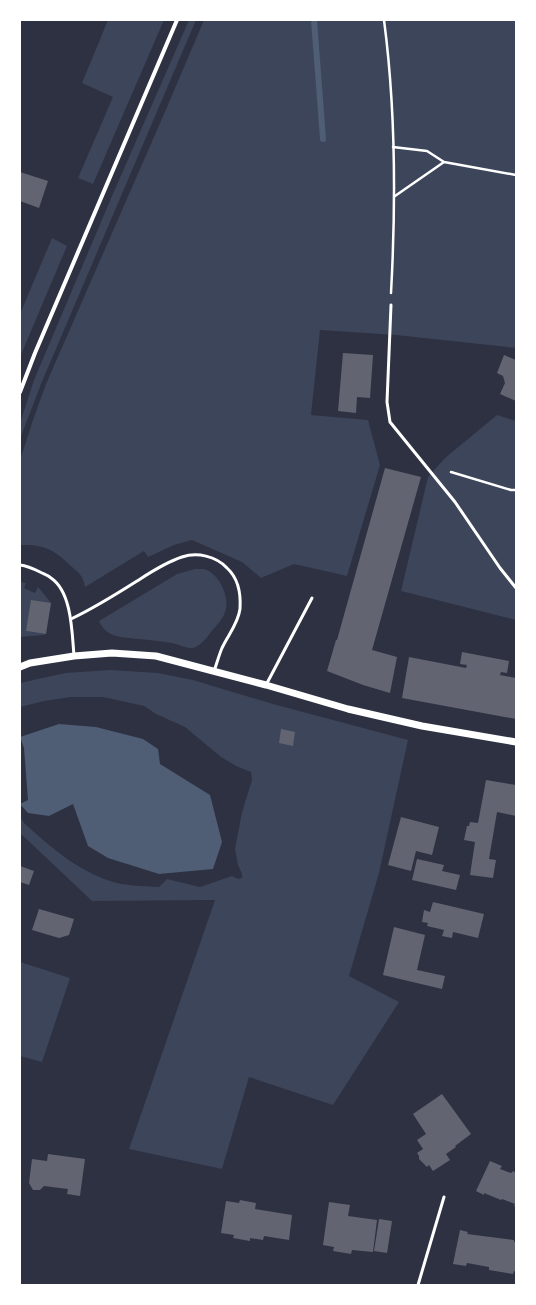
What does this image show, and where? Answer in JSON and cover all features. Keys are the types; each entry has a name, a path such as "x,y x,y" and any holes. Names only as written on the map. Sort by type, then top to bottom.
{"street":[{"path":"20,392 35,353 177,20"},
{"path":"20,667 30,663 74,656 112,653 156,656 266,685 355,711 422,726 516,742"}],"lane":[{"path":"391,305 387,402 390,422 455,502 500,568 516,588"},
{"path":"71,619 100,604 161,566 183,556 199,555 212,557 225,566 234,575 239,591 240,610 234,626 222,649 214,671"},
{"path":"20,565 35,569 53,578 66,596 71,619 74,656"},
{"path":"266,685 312,598"},
{"path":"418,1285 444,1197"}],"path":[{"path":"384,20 393,108 394,146 395,196 391,305"},
{"path":"394,146 427,151 444,162 516,175"},
{"path":"395,196 444,162"},
{"path":"452,472 511,490 516,490"}],"shaded area":[{"path":"108,20 164,20 93,184 78,178 113,97 82,83"},
{"path":"189,20 196,20 41,384 20,439 20,423 34,380"},
{"path":"204,20 516,20 516,348 396,335 320,330 311,415 368,420 380,465 347,576 294,564 261,578 242,562 192,540 174,545 148,557 144,551 85,587 79,574 54,552 43,547 20,545 20,460 46,384"},
{"path":"52,238 67,246 20,357 20,314"},
{"path":"497,415 516,421 516,620 401,591 428,477 445,458"},
{"path":"195,569 204,569 214,575 222,586 227,604 225,612 218,624 198,646 191,648 168,642 120,637 110,634 102,627 99,621 177,574"},
{"path":"20,582 26,583 24,588 35,593 38,587 51,603 26,631 46,634 20,637"},
{"path":"110,670 158,673 193,680 273,704 408,740 379,873 349,976 399,1002 333,1105 249,1077 222,1169 129,1149 215,900 92,901 20,833 20,817 24,823 75,864 97,876 122,884 159,887 167,879 200,887 232,876 238,879 242,878 235,849 242,812 252,780 251,772 236,766 221,757 185,727 156,714 144,706 103,697 71,697 44,701 20,707 20,683 65,673"},
{"path":"59,724 96,727 143,739 158,749 160,764 210,795 222,842 213,869 159,874 108,858 88,846 73,804 49,816 28,813 20,804 28,800 24,748 20,737"},
{"path":"20,962 70,978 42,1062 20,1056"}],"building":[{"path":"20,172 48,181 39,208 20,201"},
{"path":"343,353 373,355 370,398 357,397 356,413 338,411"},
{"path":"504,355 516,360 516,401 500,394 505,383 503,376 497,373"},
{"path":"385,468 421,477 372,650 397,657 390,693 363,685 327,671"},
{"path":"31,600 51,603 46,634 26,631"},
{"path":"462,652 509,661 507,673 501,672 500,675 516,678 516,719 402,698 409,657 466,668 467,665 460,664"},
{"path":"281,729 295,732 293,746 279,743"},
{"path":"486,780 516,785 516,816 497,812 489,859 496,860 493,878 470,875 475,842 464,840 467,826 469,826 470,822 478,823"},
{"path":"401,817 439,827 432,855 416,851 411,871 388,865"},
{"path":"417,859 444,865 442,871 460,875 456,890 412,880"},
{"path":"20,866 34,871 29,885 20,882"},
{"path":"433,902 484,914 478,938 453,932 452,938 442,936 444,930 427,926 428,923 422,922 424,910 430,912"},
{"path":"39,909 74,919 69,935 59,938 32,930"},
{"path":"394,927 425,935 417,970 445,976 442,989 383,975"},
{"path":"442,1094 471,1134 446,1154 450,1160 433,1171 429,1165 427,1167 419,1159 417,1153 423,1149 417,1140 426,1134 413,1114"},
{"path":"48,1154 85,1159 80,1196 67,1194 68,1189 44,1186 40,1190 33,1190 29,1183 32,1159 47,1161"},
{"path":"490,1161 502,1166 500,1169 511,1173 513,1171 516,1173 516,1207 514,1206 515,1204 484,1193 484,1195 476,1191"},
{"path":"240,1200 256,1203 255,1209 292,1215 289,1240 264,1236 263,1240 250,1238 250,1241 233,1238 234,1235 221,1233 226,1201 239,1203"},
{"path":"329,1202 350,1205 348,1216 377,1220 373,1252 352,1250 351,1254 333,1251 334,1247 323,1245"},
{"path":"379,1219 392,1221 387,1253 374,1251"},
{"path":"460,1230 468,1232 467,1234 514,1240 514,1242 516,1242 516,1272 514,1271 513,1274 489,1270 489,1267 467,1263 466,1266 453,1264"}],"waterway":[{"path":"314,20 323,139"}]}
